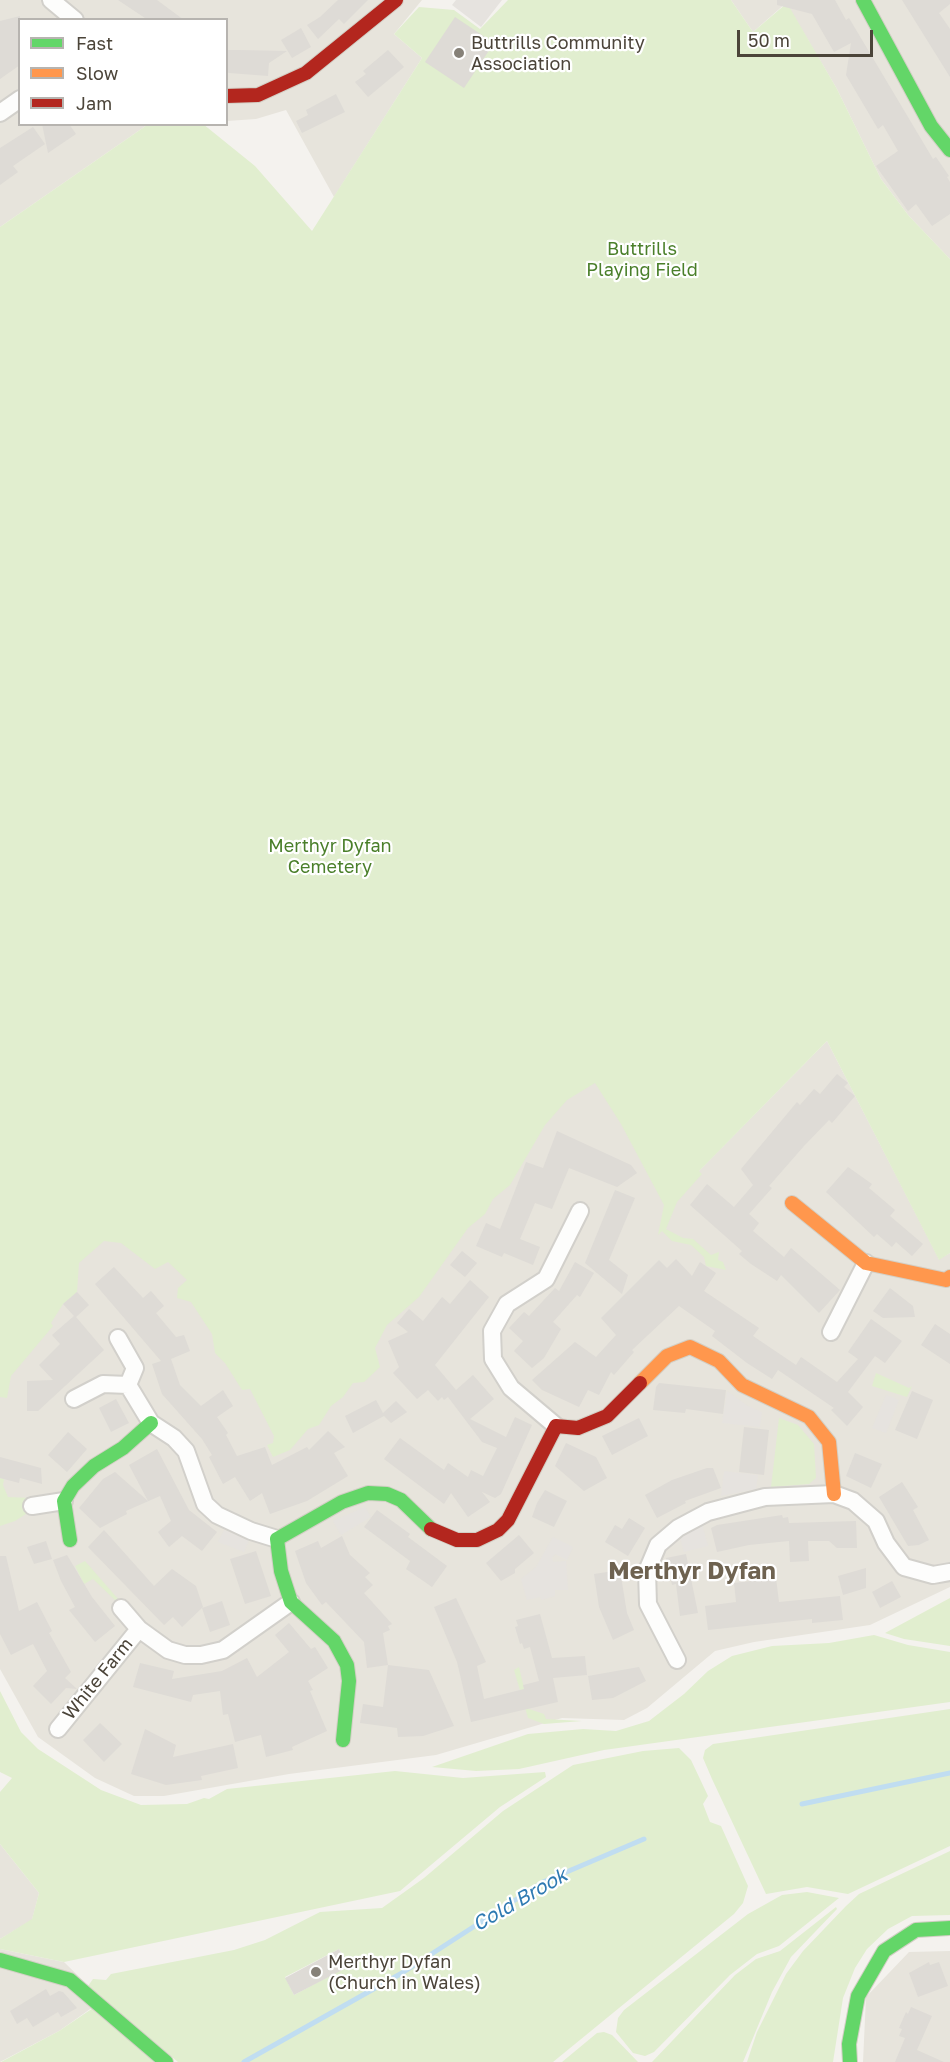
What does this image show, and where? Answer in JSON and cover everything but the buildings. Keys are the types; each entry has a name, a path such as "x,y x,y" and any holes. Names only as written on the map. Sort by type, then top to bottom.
{"street":[{"path":"51,0 73,18"},
{"path":"228,96 258,95 306,73 396,0"},
{"path":"863,0 931,126 950,150"},
{"path":"0,113 18,100"},
{"path":"792,1203 866,1263 948,1280"},
{"path":"580,1211 546,1279 507,1304 492,1331 493,1359 511,1388 556,1426 578,1428 607,1416 667,1356 690,1347 719,1361 742,1385 809,1417 829,1442 834,1494"},
{"path":"831,1332 866,1263"},
{"path":"118,1338 135,1368 128,1385"},
{"path":"74,1400 103,1384 128,1385"},
{"path":"128,1385 151,1423 174,1438 186,1451 205,1504 217,1515 251,1531 277,1539 342,1502 368,1493 387,1494 401,1500 428,1527 444,1536 457,1540 477,1540 498,1530 508,1520 556,1426"},
{"path":"70,1540 64,1501 73,1486 94,1466 123,1448 151,1423"},
{"path":"677,1660 648,1604 647,1571 658,1545 678,1528 708,1512 765,1497 834,1494 853,1501 876,1521 886,1543 904,1567 933,1575 950,1572"},
{"path":"33,1506 64,1501"},
{"path":"277,1539 282,1571 291,1602 334,1641 347,1665 349,1681 343,1740"},
{"name":"White Farm","path":"121,1608 139,1629 168,1650 185,1655 201,1655 230,1646 291,1602"},
{"name":"White Farm","path":"58,1729 139,1629"},
{"path":"850,2062 849,2044 858,1996 884,1951 916,1930 950,1928"},
{"path":"0,1960 70,1980 166,2062"}],"shaded area":[{"path":"0,0 422,0 394,34 422,58 334,197 286,110 256,119 228,121 228,18 18,18 18,126 146,126 0,227"},
{"path":"456,0 502,0 481,27 452,5"},
{"path":"731,0 950,0 950,259 909,216 881,179 837,89 786,3 753,32"},
{"path":"827,1041 939,1259 950,1253 950,1587 870,1625 754,1642 715,1651 647,1708 624,1720 562,1718 436,1755 289,1774 164,1796 134,1796 95,1778 38,1737 0,1669 0,1362 102,1228 124,1230 198,1272 283,1435 575,1079 605,1064 681,1189"},
{"path":"727,1391 748,1406 762,1412 760,1427 722,1423"},
{"path":"886,1395 899,1400 886,1433 872,1428"},
{"path":"724,1471 758,1475 756,1489 721,1496"},
{"path":"365,1507 371,1517 341,1535 333,1521"},
{"path":"702,1524 708,1546 684,1552 680,1538"},
{"path":"224,1530 249,1540 244,1552 218,1542"},
{"path":"553,1537 573,1547 567,1560 555,1554 552,1558 553,1562 566,1561 568,1590 555,1590 555,1596 541,1600 540,1597 527,1600 521,1579 536,1567"},
{"path":"0,1844 39,1893 32,1920 0,1939"},
{"path":"0,1949 64,1962 103,2000 59,2031 0,2062"},
{"path":"950,1951 950,2062 863,2062 866,1997 909,1952"}],"green space":[{"name":"Merthyr Dyfan Cemetery","path":"508,0 731,0 753,32 787,3 837,89 881,179 909,216 950,259 950,1253 939,1260 827,1041 699,1171 702,1174 677,1202 666,1229 683,1238 693,1239 711,1255 719,1252 718,1260 723,1262 726,1270 706,1266 704,1257 691,1245 672,1241 662,1231 658,1235 664,1205 621,1124 595,1083 567,1100 545,1125 510,1185 493,1199 485,1214 468,1228 419,1297 387,1325 375,1348 380,1367 364,1382 353,1383 343,1397 331,1406 319,1425 308,1429 290,1450 273,1457 267,1445 273,1443 274,1436 250,1389 242,1390 225,1363 215,1353 212,1334 191,1302 177,1298 178,1288 187,1280 168,1262 155,1269 121,1243 104,1241 79,1263 77,1292 63,1304 51,1323 53,1326 11,1376 7,1398 0,1397 0,227 146,126 205,126 255,166 312,231 422,58 394,34 419,7 454,10 480,29"},
{"path":"876,1373 909,1388 912,1386 907,1397 872,1386"},
{"path":"779,1418 798,1425 814,1444 816,1478 809,1484 771,1487"},
{"path":"0,1478 4,1479 3,1485 8,1497 31,1498 29,1512 15,1521 0,1526"},
{"path":"85,1561 119,1600 117,1602 93,1579 84,1584 75,1566"},
{"path":"950,1598 950,1646 904,1639 885,1633"},
{"path":"874,1635 908,1645 950,1652 950,1702 604,1750 519,1769 476,1771 432,1767 528,1734 583,1729 616,1731 649,1721 684,1694 708,1671 732,1656 772,1646 829,1643"},
{"path":"519,1667 529,1709 544,1714 546,1719 582,1721 544,1724 528,1718 514,1670"},
{"path":"0,1691 21,1732 38,1749 101,1790 141,1805 187,1804 204,1798 209,1799 227,1789 395,1771 463,1778 545,1772 546,1777 500,1807 400,1891 64,1962 0,1949 0,1939 32,1919 39,1893 0,1844 0,1792 12,1778 0,1772"},
{"path":"950,1709 950,1846 848,1894 807,1887 766,1894 703,1758 705,1750 713,1744"},
{"path":"679,1748 691,1760 708,1796 703,1804 710,1822 721,1826 748,1886 743,1903 734,1914 553,2062 178,2062 88,1986 93,1979 106,1980 111,1974 234,1950 265,1940 320,1912 382,1908 424,1878 503,1811 573,1765 643,1751","holes":["339,1949 348,1966 294,1995 285,1977"]},
{"path":"950,1851 950,1915 912,1916 888,1929 867,1949 855,1968 843,1998 833,2062 747,2062 757,2032 786,1974 803,1951 846,1906 859,1894"},
{"path":"807,1892 839,1898 779,1946 757,1954 730,1975 654,2052 645,2056 633,2053 616,2032 618,2018 624,2010 748,1914 782,1895"},
{"path":"836,1907 837,1909 791,1957 772,1992 743,2062 652,2062 735,1975 756,1959 780,1951"},
{"path":"96,2006 158,2062 1,2062 59,2031"},
{"path":"604,2032 612,2035 638,2062 562,2062 597,2033"}],"waterway":[{"path":"802,1804 950,1773"},
{"name":"Cold Brook","path":"244,2062 402,1973 543,1882 644,1839"}],"traffic: fast":[{"path":"863,0 931,126 950,150"},
{"path":"70,1540 64,1501 73,1486 94,1466 123,1448 151,1423"},
{"path":"343,1740 349,1681 347,1665 334,1641 291,1602 281,1571 277,1539 342,1502 368,1493 387,1494 401,1500 431,1529"},
{"path":"850,2062 849,2044 858,1996 884,1951 916,1930 950,1928"},
{"path":"0,1960 70,1980 166,2062"}],"traffic: slow":[{"path":"792,1203 866,1263 946,1280 950,1277"},
{"path":"640,1383 667,1356 690,1347 719,1361 742,1385 809,1417 829,1442 834,1494"}],"traffic: jam":[{"path":"228,96 258,95 306,73 396,0"},
{"path":"431,1529 457,1540 477,1540 498,1530 508,1520 556,1426 578,1428 607,1416 640,1383"}],"place":[{"name":"Buttrills Community Association","path":"459,53"},
{"name":"Merthyr Dyfan (Church in Wales)","path":"316,1972"}],"district":[{"name":"Merthyr Dyfan","path":"692,1571"}],"park label":[{"name":"Buttrills Playing Field","path":"642,259"}]}
